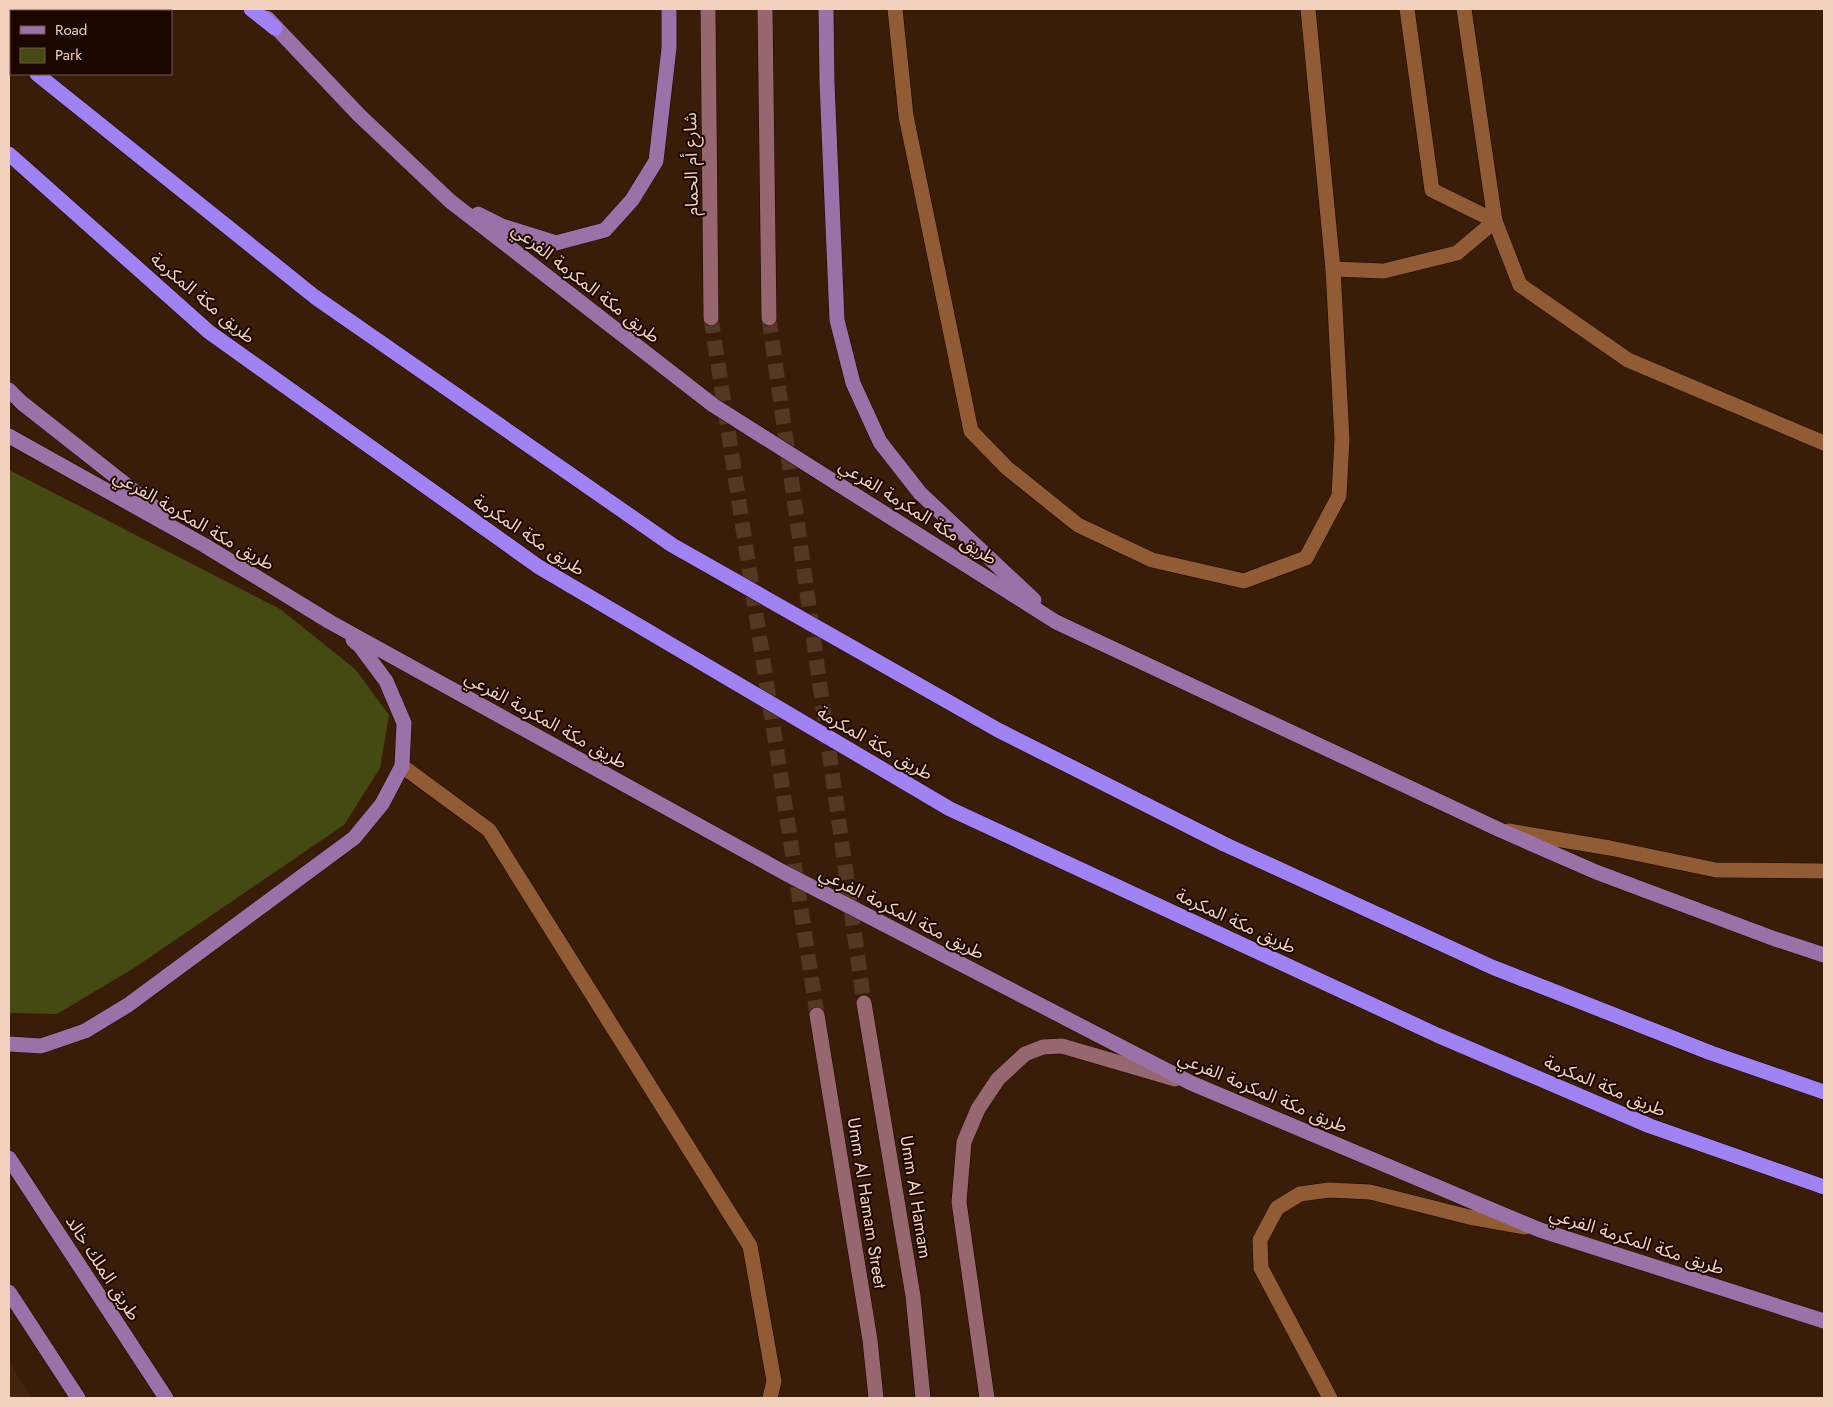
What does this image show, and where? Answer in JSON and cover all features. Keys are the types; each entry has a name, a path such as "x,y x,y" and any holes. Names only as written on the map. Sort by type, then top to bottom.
{"highway":[{"path":"251,9 276,28"},
{"path":"38,75 315,297 672,544 706,564 998,730 1224,844 1492,967 1710,1053 1824,1092"},
{"name":"طريق مكة المكرمة","path":"9,154 209,332 539,567 950,809 1446,1039 1650,1126 1824,1187"}],"main road":[{"name":"طريق مكة المكرمة الفرعي","path":"260,9 359,114 450,201 713,405 1056,622 1500,830 1596,872 1775,939 1824,955"},
{"path":"450,201 502,226 556,243 605,230 632,200 656,161 669,48 669,9"},
{"name":"شارع أم الحمام","path":"708,9 711,318"},
{"path":"765,9 769,318"},
{"path":"826,9 827,84 837,320 853,382 880,442 920,493 970,538 1056,622"},
{"path":"9,390 22,403 204,546"},
{"name":"طريق مكة المكرمة الفرعي","path":"9,436 204,546 330,622 783,872 1191,1084 1540,1230 1824,1321"},
{"path":"9,1044 41,1046 84,1031 128,1005 354,838 382,804 402,766 404,723 386,681 360,646 330,622"},
{"name":"Umm Al Hamam","path":"864,1003 913,1296 923,1398"},
{"name":"Umm Al Hamam Street","path":"817,1014 870,1340 876,1398"},
{"path":"987,1398 959,1202 964,1142 978,1109 998,1079 1025,1054 1042,1047 1062,1046 1191,1084"},
{"name":"طريق الملك خالد","path":"9,1158 166,1398"},
{"path":"9,1292 78,1398"}],"street":[{"path":"895,9 906,116 971,431 1007,468 1078,525 1152,560 1244,581 1306,558 1339,496 1342,439 1333,269 1308,9"},
{"path":"1407,9 1432,190 1495,221"},
{"path":"1464,9 1495,221 1520,285 1628,360 1824,443"},
{"path":"1333,269 1384,271 1456,253 1495,221"},
{"path":"402,766 489,830 750,1246 774,1381 770,1398"},
{"path":"1500,830 1610,848 1716,870 1824,871"},
{"path":"1330,1398 1261,1268 1260,1240 1277,1208 1300,1194 1329,1190 1370,1192 1469,1217 1540,1230"}],"shaded area":[{"path":"9,1362 32,1398 9,1398"}],"green space":[{"path":"9,470 280,609 355,669 389,715 380,768 344,825 134,968 57,1014 9,1013"}],"tunnel":[{"path":"711,318 817,1015"},
{"path":"769,318 864,1003"}]}
